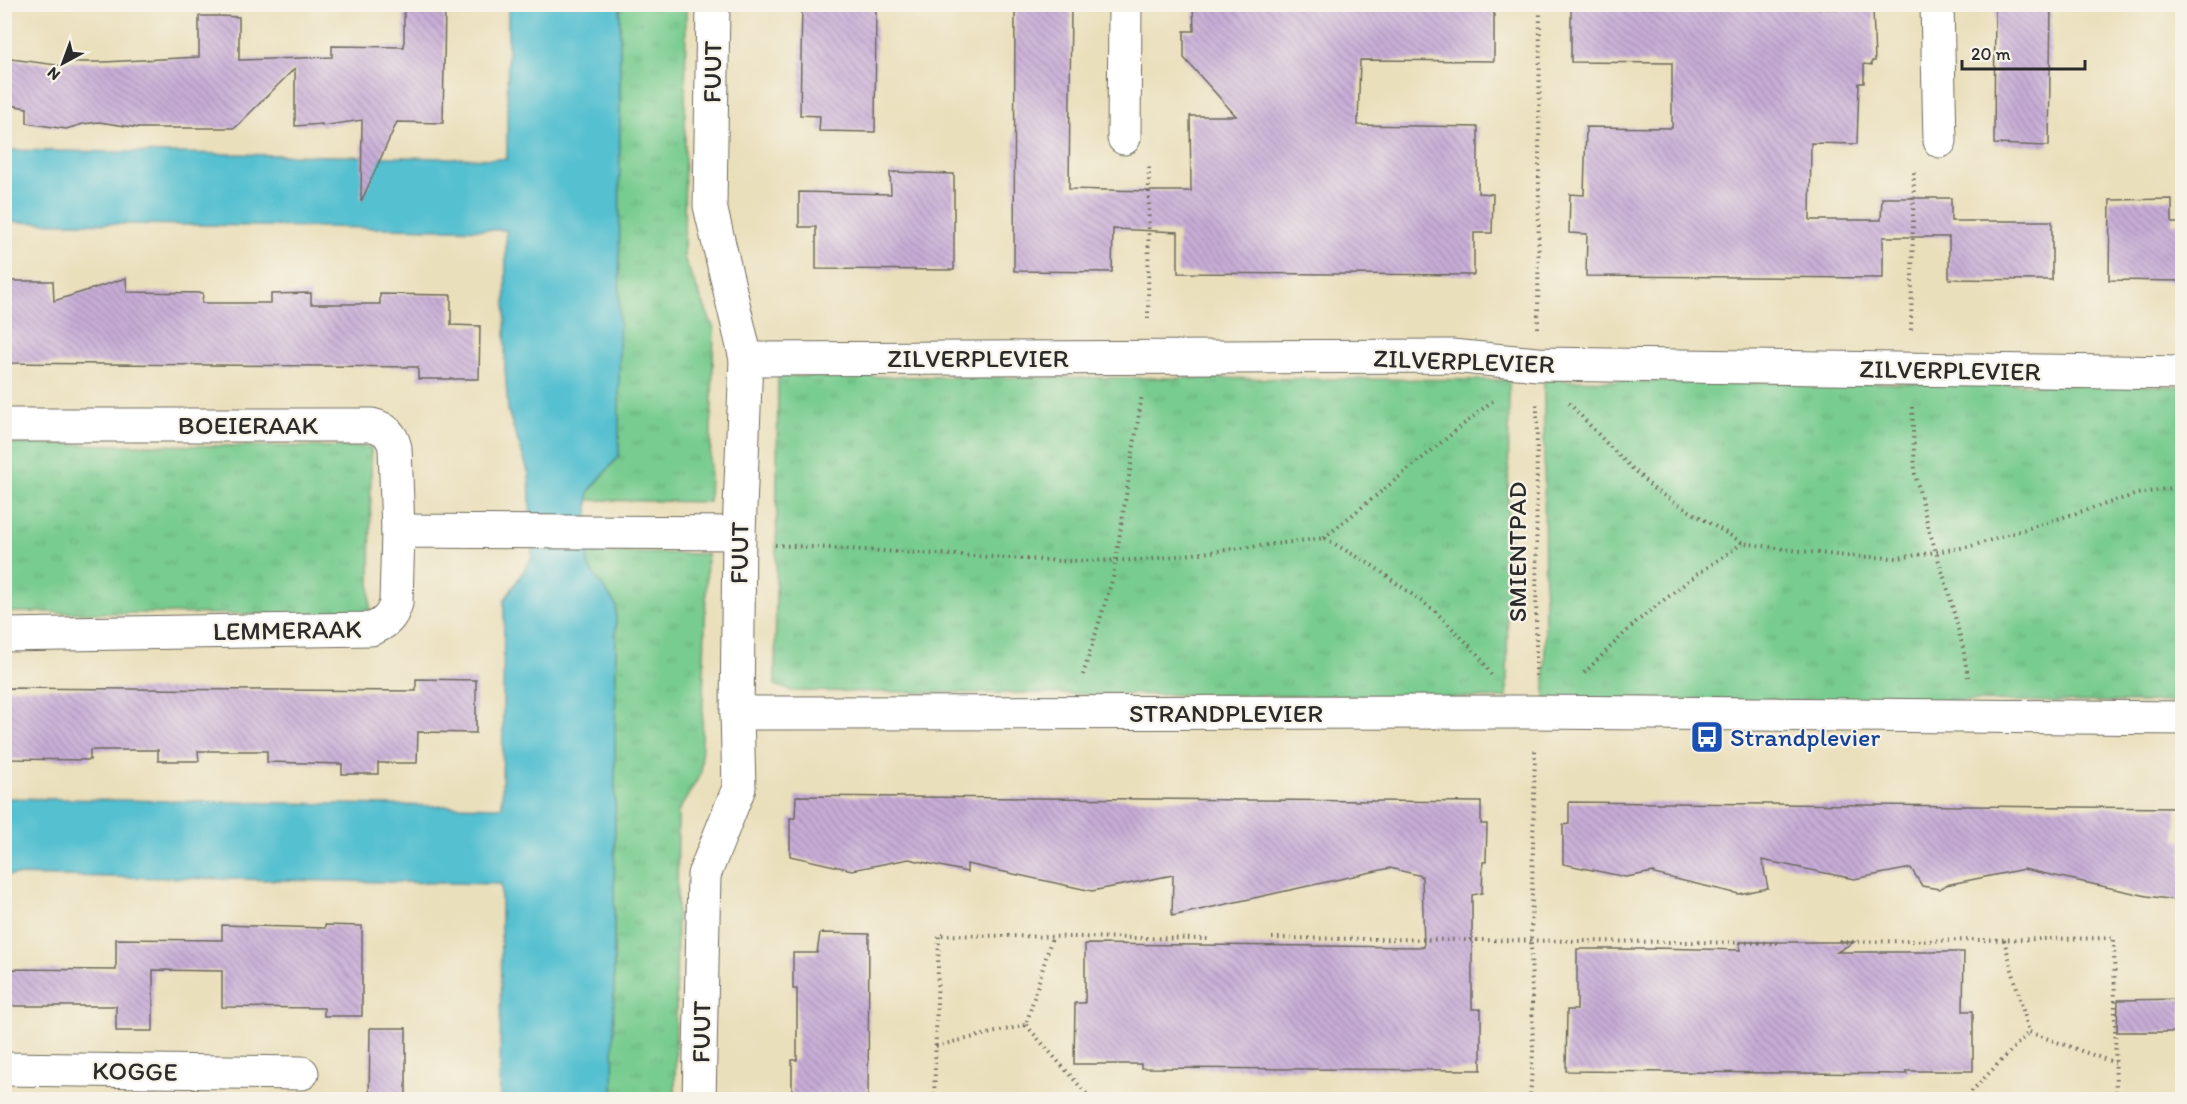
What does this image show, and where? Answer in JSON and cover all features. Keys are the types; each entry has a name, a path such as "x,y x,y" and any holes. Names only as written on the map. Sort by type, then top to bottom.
{"street":[{"name":"FUUT","path":"699,1100 704,875 740,788 739,533 746,359 710,206 712,4"},
{"path":"1124,138 1125,4"},
{"path":"1936,4 1941,141"},
{"name":"ZILVERPLEVIER","path":"746,359 1451,356 1538,364 2182,373"},
{"name":"BOEIERAAK","path":"4,425 372,424 381,427 393,439 398,531"},
{"path":"398,531 739,533"},
{"name":"LEMMERAAK","path":"4,635 371,629 387,620 396,603 398,531"},
{"name":"STRANDPLEVIER","path":"738,714 1535,712 2182,718"},
{"name":"KOGGE","path":"4,1069 302,1073"}],"path":[{"name":"SMIENTPAD","path":"1530,1100 1533,1052 1540,4"},
{"path":"1071,713 1113,577 1148,358 1149,139 1124,138"},
{"path":"1941,141 1915,145 1910,370 1915,474 1963,648 1974,717"},
{"path":"739,533 767,544 1062,561 1144,561 1324,538 1538,364 1578,414 1656,491 1743,543 1846,556 1898,558 1972,546 2137,494 2182,486"},
{"path":"1324,538 1373,566 1435,610 1478,654 1498,687 1535,712"},
{"path":"1581,676 1636,622 1692,578 1743,543"},
{"path":"934,1100 939,935 1209,939"},
{"path":"1026,1025 1052,937"},
{"path":"1272,938 1777,943"},
{"path":"1840,942 2114,938 2116,1100"},
{"path":"2004,940 2030,1032"},
{"path":"936,1046 1026,1025"},
{"path":"1026,1025 1092,1100"},
{"path":"2030,1032 2115,1063"},
{"path":"1963,1100 2030,1032"}],"green space":[{"path":"620,5 686,5 684,258 714,329 709,502 588,500 589,492 619,456"},
{"path":"778,376 1509,380 1507,698 792,691 775,685"},
{"path":"1544,380 2182,386 2182,702 1545,700"},
{"path":"5,444 371,447 370,615 5,612"},
{"path":"588,552 707,554 701,773 678,812 675,1099 613,1099 616,606 588,567"}],"water":[{"path":"508,5 620,5 619,456 589,491 588,500 588,566 616,605 613,1099 500,1099 501,884 5,875 5,798 502,807 504,601 532,558 529,474 508,411 505,367 506,230 5,222 5,150 507,159"}],"building":[{"path":"404,4 445,4 443,123 397,122 361,202 362,120 322,126 322,124 295,126 295,68 235,128 139,128 99,122 66,129 27,123 27,108 4,104 4,58 64,66 64,62 199,57 199,16 239,17 239,60 332,57 332,46 404,47"},
{"path":"802,4 876,4 875,132 819,131 820,116 800,115"},
{"path":"1015,4 1071,4 1069,189 1147,191 1191,191 1190,116 1236,116 1184,58 1184,31 1194,31 1193,4 1494,6 1494,61 1360,60 1358,125 1478,127 1478,193 1493,194 1492,233 1474,233 1474,275 1178,273 1178,232 1113,229 1112,272 1014,271"},
{"path":"1995,4 2051,4 2049,146 1994,144"},
{"path":"1571,7 1873,9 1875,61 1872,61 1872,65 1864,64 1864,83 1859,83 1857,144 1811,143 1810,220 1881,220 1882,198 1951,198 1951,221 2052,221 2052,280 1949,279 1949,237 1883,237 1883,278 1586,276 1587,234 1569,233 1570,194 1584,195 1586,127 1672,128 1672,63 1571,62"},
{"path":"890,172 954,174 954,270 816,269 816,227 799,227 799,192 891,194"},
{"path":"2172,199 2172,223 2182,223 2182,281 2109,280 2110,200"},
{"path":"126,278 127,292 203,293 202,303 271,303 271,294 311,293 311,304 380,304 380,294 451,295 451,325 480,326 479,379 418,379 418,367 4,363 4,281 53,281 54,301"},
{"path":"416,679 476,680 476,733 418,732 417,763 378,763 378,774 342,774 342,764 267,762 267,751 198,751 199,761 158,761 158,750 90,750 90,760 4,759 4,688 416,691"},
{"path":"796,796 1481,802 1481,824 1487,824 1486,862 1483,862 1482,893 1472,895 1472,1009 1481,1009 1481,1070 1141,1068 1141,1064 1074,1064 1075,1003 1085,1003 1085,944 1424,947 1422,876 1390,868 1172,916 1173,875 1092,891 967,864 967,872 909,859 852,870 790,856 790,818 795,818"},
{"path":"1569,802 2176,808 2176,840 2182,841 2182,901 2147,896 2024,869 1946,885 1939,889 1922,886 1911,868 1854,879 1762,860 1768,888 1739,894 1654,874 1654,872 1626,877 1563,864 1563,825 1569,824"},
{"path":"222,925 325,928 325,925 362,926 362,1016 324,1016 324,1008 222,1007 222,971 153,970 153,1031 116,1031 116,1006 4,1006 4,969 116,970 116,939 222,940"},
{"path":"820,933 869,934 868,1100 796,1100 796,1095 792,1095 792,1060 797,1060 797,989 793,989 793,953 817,953"},
{"path":"1739,942 1854,942 1837,952 1964,952 1963,1011 1973,1011 1973,1071 1906,1071 1907,1074 1566,1071 1567,1010 1577,1010 1577,949 1740,950"},
{"path":"2182,999 2182,1032 2117,1032 2118,1000"},
{"path":"370,1028 406,1028 406,1100 369,1100"}],"place":[{"name":"Strandplevier","path":"1707,737"}]}
